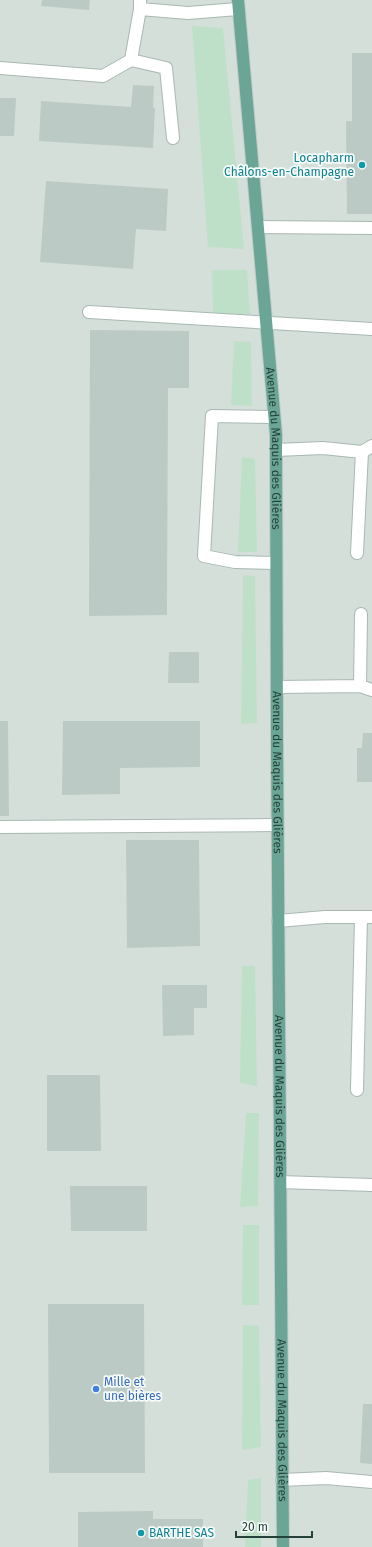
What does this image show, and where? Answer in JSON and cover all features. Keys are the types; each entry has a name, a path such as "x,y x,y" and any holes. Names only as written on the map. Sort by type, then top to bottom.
{"main road":[{"name":"Avenue du Maquis des Glières","path":"238,4 276,450 277,825 283,1547"}],"street":[{"path":"132,60 140,4 188,13 238,4"},
{"path":"0,68 103,76 132,60 166,68 174,138"},
{"path":"258,227 372,228"},
{"path":"89,312 372,329"},
{"path":"274,417 212,416 204,556 235,562 276,563"},
{"path":"276,450 323,448 367,449 357,553"},
{"path":"360,686 361,614"},
{"path":"277,687 360,686 372,690"},
{"path":"0,827 277,825"},
{"path":"278,921 367,917 357,1090"},
{"path":"280,1182 372,1185"},
{"path":"282,1480 326,1478 372,1482"}],"shaded area":[{"path":"0,0 372,0 372,1547 0,1547"}],"green space":[{"path":"192,26 223,28 244,249 208,247"},
{"path":"212,270 247,270 250,316 213,315"},
{"path":"234,341 251,342 252,406 231,405"},
{"path":"242,457 255,459 257,552 238,552"},
{"path":"243,575 255,576 257,723 241,724"},
{"path":"242,966 255,966 257,1086 240,1083"},
{"path":"246,1113 259,1113 258,1206 240,1207"},
{"path":"243,1225 259,1225 259,1305 242,1305"},
{"path":"243,1325 259,1326 261,1447 242,1450"},
{"path":"261,1478 261,1547 245,1547 248,1480"}],"building":[{"path":"42,0 90,0 89,10 41,6"},
{"name":"Locapharm Châlons-en-Champagne","path":"352,53 372,53 372,214 347,214 346,121 352,121"},
{"path":"133,85 154,86 153,108 155,108 153,148 39,141 41,101 131,107"},
{"path":"0,98 16,98 14,136 0,136"},
{"path":"46,181 168,189 166,231 136,229 133,269 40,262"},
{"path":"90,330 189,331 189,388 168,388 167,615 89,616"},
{"path":"169,652 199,652 199,683 168,683"},
{"path":"0,721 8,721 9,816 0,816"},
{"path":"63,721 200,721 200,767 120,768 120,794 62,795"},
{"path":"363,733 372,733 372,782 357,782 357,748 362,748"},
{"path":"126,840 199,840 200,946 127,948"},
{"path":"162,985 207,985 207,1008 194,1008 194,1035 163,1036"},
{"path":"47,1075 100,1075 101,1151 47,1151"},
{"path":"70,1186 147,1186 147,1231 71,1231"},
{"name":"Mille et une bières","path":"48,1304 144,1304 145,1473 49,1473"},
{"path":"363,1404 372,1404 372,1464 360,1463"},
{"name":"BARTHE SAS","path":"153,1511 153,1519 203,1519 203,1547 78,1547 78,1512"}],"place":[{"name":"Locapharm Châlons-en-Champagne","path":"362,165"},
{"name":"Mille et une bières","path":"96,1389"},
{"name":"BARTHE SAS","path":"141,1533"}]}
